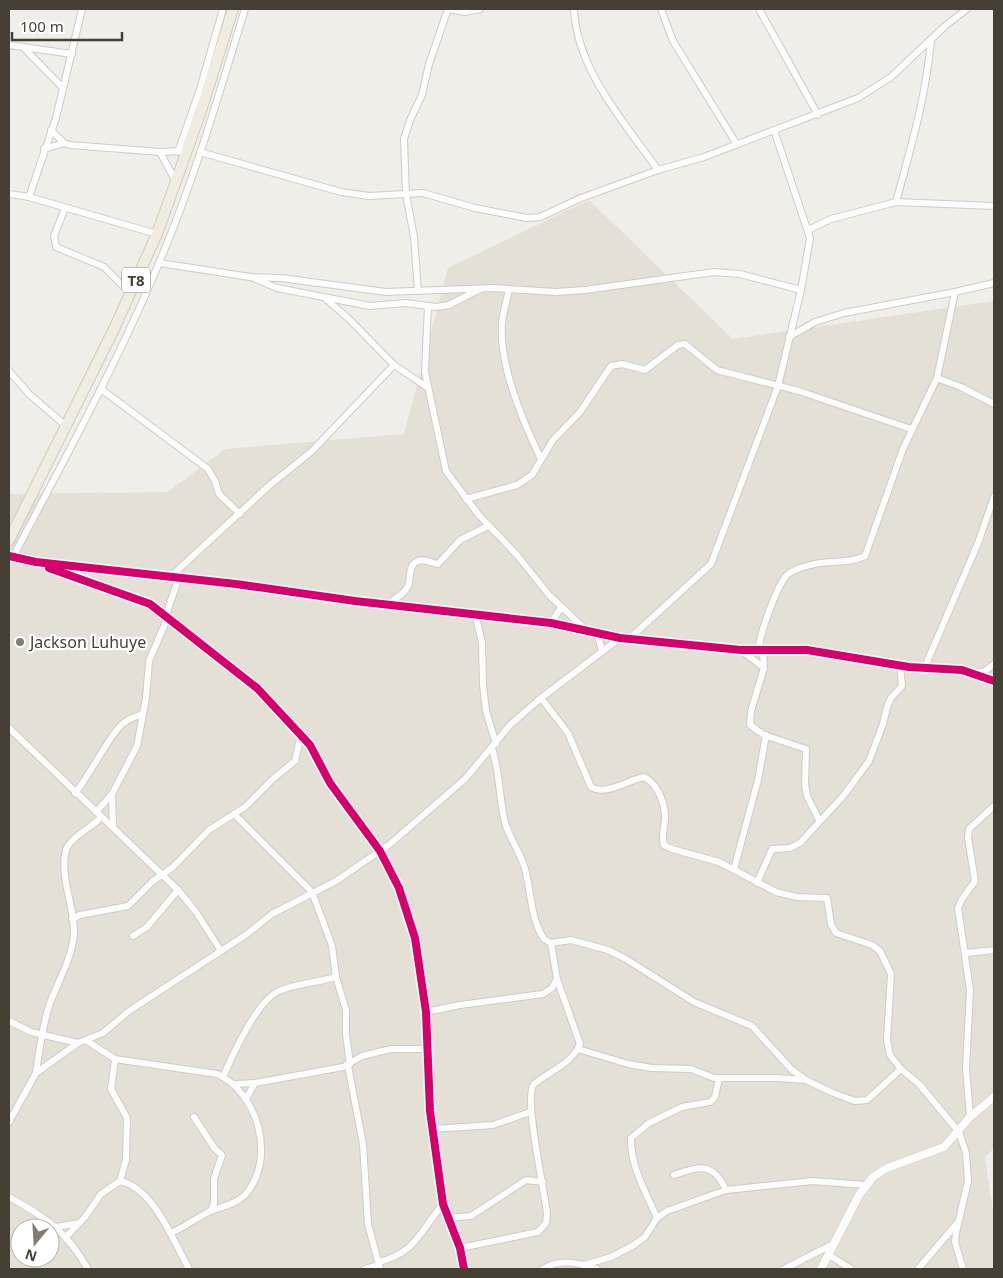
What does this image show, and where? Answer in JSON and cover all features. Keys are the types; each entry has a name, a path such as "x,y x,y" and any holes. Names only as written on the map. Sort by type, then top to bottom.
{"main road":[{"name":"T8","path":"9,540 66,426 157,234 176,184 183,151 234,9"}],"street":[{"path":"29,197 63,88 82,9"},
{"path":"44,149 64,143 160,152 183,151 223,9"},
{"path":"245,9 200,152 160,262 101,389 11,557 36,562 178,580 236,584 386,605 475,613 551,623 620,638 741,650 807,650 900,666 962,670 994,681"},
{"path":"418,291 414,237 406,194 404,153 406,130 422,95 429,64 448,9 465,12 480,9"},
{"path":"574,9 575,28 591,69 658,170"},
{"path":"660,9 673,41 736,143"},
{"path":"759,9 818,115"},
{"path":"200,152 341,192 369,196 423,193 475,208 527,218 540,217 581,198 658,170 704,157 736,143 818,115 873,90 891,77 930,39 967,9"},
{"path":"896,202 928,79 930,39"},
{"path":"9,45 72,54"},
{"path":"22,47 63,88"},
{"path":"51,130 64,143"},
{"path":"630,638 711,564 778,386 801,290 810,238 774,130"},
{"path":"160,152 176,184"},
{"path":"9,194 29,197 157,234"},
{"path":"808,230 831,219 896,202 994,206"},
{"path":"65,208 54,236 56,247 104,267 130,293"},
{"path":"160,262 250,277 281,278 386,292 481,289 556,292 585,290 714,272 740,274 801,290"},
{"path":"250,277 277,288 370,306 406,303 448,306 481,289"},
{"path":"789,337 815,322 844,313 994,283"},
{"path":"509,289 502,323 504,357 531,439 541,460"},
{"path":"819,820 807,796 806,749 755,730 749,720 764,668 761,651 762,630 780,586 789,574 817,564 857,560 865,556 911,429 937,378 955,292"},
{"path":"325,298 348,318 394,365 427,387"},
{"path":"428,306 424,359 427,387 446,471 488,526 517,555 561,608 586,630"},
{"path":"466,499 524,481 532,475 554,440 580,412 608,370 615,364 645,370 678,345 686,344 717,370 841,404 911,429"},
{"path":"169,578 271,484 320,444 394,365"},
{"path":"9,371 29,394 66,426"},
{"path":"937,378 961,387 994,404"},
{"path":"101,389 208,469 217,484 219,494 240,514"},
{"path":"924,668 978,543 994,496"},
{"path":"386,605 408,587 410,570 415,562 420,560 438,564 460,540 488,526"},
{"path":"36,562 60,573 134,597 167,616 257,688 301,734 316,754 330,783 380,851 399,888 415,938 426,1012 433,1129 443,1204 460,1248 464,1269"},
{"path":"9,1122 36,1073 42,1034 49,1007 74,933 65,866 66,850 72,841 88,830 99,815 137,746 149,661 167,616 178,580"},
{"path":"551,623 561,608"},
{"path":"475,613 482,643 482,675 486,711 499,773 502,810 506,826 525,869 541,936 551,943 571,940 608,950 641,967 694,1002 744,1021 761,1034 784,1062 806,1080 833,1093 861,1101 873,1097 901,1069"},
{"path":"598,633 602,650"},
{"path":"36,1073 78,1043 103,1033 128,1011 221,951 272,914 336,881 380,851 465,779 511,724 541,698 620,638"},
{"path":"741,650 764,668"},
{"path":"975,673 985,671 994,664"},
{"path":"757,883 772,849 790,848 800,843 819,820 844,795 869,761 883,724 887,707 891,698 902,686 900,666"},
{"path":"541,698 568,733 591,787 599,790 636,779 649,780 655,785 665,812 664,845 672,850 710,858 734,869 757,883 789,896 826,898 831,924 836,933 872,945 880,951 891,974 887,1040 890,1055 901,1069 919,1084 959,1132 966,1153 968,1181 958,1221 956,1242 963,1269"},
{"path":"75,793 88,778 116,731 126,721 143,714"},
{"path":"9,728 75,793 113,827 161,876 178,890 196,912 221,951"},
{"path":"72,919 80,915 128,906 153,881 173,867 209,830 245,807 274,778 296,761 301,734"},
{"path":"734,869 754,797 766,735"},
{"path":"112,794 113,827"},
{"path":"970,1117 966,1068 970,990 966,953 958,917 962,899 975,881 968,834 972,826 994,806"},
{"path":"243,821 245,807"},
{"path":"234,814 312,892 332,946 336,977 346,1010 349,1065 364,1144 368,1224 379,1265"},
{"path":"133,936 147,927 178,890"},
{"path":"460,1248 538,1232 546,1222 548,1214 530,1112 530,1093 532,1086 557,1070 580,1044 579,1036 557,978 551,943"},
{"path":"966,953 994,950"},
{"path":"224,1077 230,1060 261,1004 277,991 336,977"},
{"path":"426,1012 453,1006 543,994 552,988 557,978"},
{"path":"9,1021 31,1032 78,1043"},
{"path":"87,1041 115,1059 224,1077 236,1084 246,1100 257,1125 261,1143 257,1172 246,1193 238,1200 211,1211 171,1233"},
{"path":"578,1048 628,1064 652,1068 691,1069 707,1076 719,1078 806,1080"},
{"path":"236,1084 256,1083 349,1065 362,1056 391,1049 427,1049"},
{"path":"66,1237 101,1194 120,1180 126,1160 127,1118 110,1089 115,1059"},
{"path":"658,1218 638,1173 632,1151 631,1138 649,1123 682,1107 710,1102 715,1097 719,1078"},
{"path":"246,1100 256,1083"},
{"path":"821,1269 865,1185 873,1177 887,1168 944,1147 959,1132 970,1117 994,1098"},
{"path":"433,1129 493,1125 530,1112"},
{"path":"194,1117 215,1149 222,1155 214,1179 214,1198 211,1211"},
{"path":"674,1175 708,1168 716,1173 726,1190"},
{"path":"120,1180 129,1183 148,1199 171,1233 189,1269"},
{"path":"448,1218 470,1216 526,1180 543,1182"},
{"path":"584,1265 611,1257 634,1246 651,1230 658,1218 667,1211 726,1190 812,1181 865,1185"},
{"path":"9,1197 42,1218"},
{"path":"366,1269 402,1254 412,1246 443,1204"},
{"path":"918,1269 958,1221"},
{"path":"60,1226 79,1223"},
{"path":"60,1231 88,1269"},
{"path":"784,1269 835,1242"},
{"path":"829,1255 851,1269"},
{"path":"543,1269 556,1263 584,1265 597,1269"}],"shaded area":[{"path":"589,200 733,339 994,301 994,1148 985,1157 994,1218 994,1269 9,1269 9,494 168,492 225,449 404,434 448,268"}],"cycle path":[{"path":"9,556 36,562 236,584 355,601 551,623 620,638 741,650 807,650 909,667 962,670 994,681"},
{"path":"49,568 150,604 257,688 310,745 330,783 380,851 399,888 415,938 426,1012 430,1111 443,1204 460,1248 464,1269"}],"place":[{"name":"Jackson Luhuye","path":"20,642"}]}
